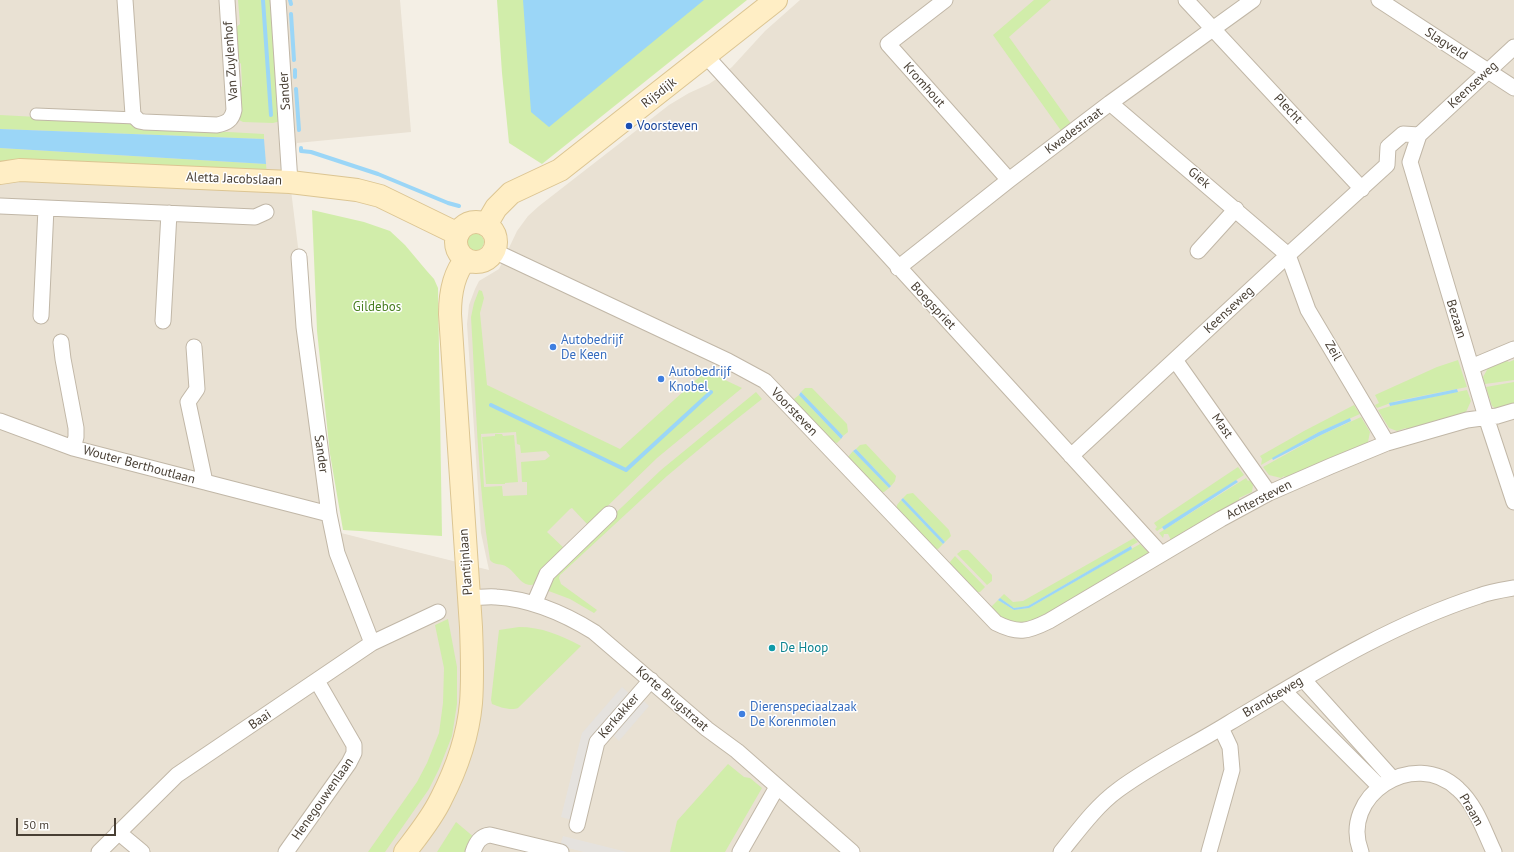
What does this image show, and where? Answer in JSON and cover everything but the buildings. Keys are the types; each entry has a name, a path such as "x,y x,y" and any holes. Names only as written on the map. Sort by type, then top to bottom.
{"main road":[{"name":"Rijsdijk","path":"486,225 496,208 511,193 560,170 776,0"},
{"name":"Aletta Jacobslaan","path":"0,174 20,170 290,182 369,192 391,201 458,234"},
{"path":"475,222 486,225 495,236 496,244 494,251 490,256 485,260 472,262 460,255 456,242 458,234 470,223 475,222"},
{"name":"Plantijnlaan","path":"406,852 441,799 450,781 464,741 471,704 472,676 468,598 450,314 450,298 454,282 461,264 466,259"}],"street":[{"path":"125,0 132,111 136,118"},
{"name":"Van Zuylenhof","path":"36,114 136,118 144,122 217,125 227,122 232,117 234,110 227,0"},
{"name":"Sander","path":"278,0 290,182"},
{"name":"Kromhout","path":"945,0 888,44 1009,180"},
{"path":"1186,0 1213,30"},
{"name":"Kwadestraat","path":"898,268 1009,180 1110,103 1253,0"},
{"name":"Slagveld","path":"1388,2 1514,88"},
{"name":"Plecht","path":"1213,30 1362,189"},
{"name":"Keenseweg","path":"1419,135 1514,47"},
{"name":"Boegspriet","path":"706,56 898,268 1161,554"},
{"name":"Giek","path":"1110,103 1236,209 1288,255"},
{"path":"1403,134 1419,135 1410,162 1387,165 1388,147 1403,134"},
{"name":"Bezaan","path":"1410,162 1486,417 1514,502"},
{"name":"Keenseweg","path":"1071,456 1387,165"},
{"path":"0,206 255,217 266,212"},
{"path":"41,316 46,208"},
{"path":"1198,251 1236,209"},
{"path":"163,321 169,213"},
{"name":"Voorsteven","path":"494,251 728,361 765,381 996,623 1008,629 1022,631"},
{"name":"Zeil","path":"1288,255 1308,310 1387,443"},
{"name":"Sander","path":"298,257 304,327 329,514 337,553 372,643"},
{"name":"Wouter Berthoutlaan","path":"61,342 76,428 76,438 73,448"},
{"name":"Wouter Berthoutlaan","path":"194,347 198,390 188,402 205,482"},
{"path":"1471,367 1514,349"},
{"name":"Mast","path":"1175,360 1269,493"},
{"name":"Achtersteven","path":"1022,631 1036,628 1049,621 1161,554 1269,493 1387,443 1467,420 1514,411"},
{"name":"Wouter Berthoutlaan","path":"0,421 73,448 329,514"},
{"path":"534,604 547,574 609,514"},
{"name":"Brandseweg","path":"1060,852 1088,820 1117,791 1150,768 1303,679 1396,628 1438,610 1480,595 1514,588"},
{"name":"Korte Brugstraat","path":"468,598 506,598 534,604 575,620 594,632 707,730 737,751 852,852"},
{"name":"Baai","path":"99,852 177,776 372,643 438,612"},
{"path":"1303,679 1392,778"},
{"name":"Kerkakker","path":"577,825 597,742 651,680"},
{"name":"Henegouwenlaan","path":"286,852 354,754 354,745 317,681"},
{"path":"1284,691 1380,786"},
{"path":"1209,852 1232,770 1230,747 1221,728"},
{"name":"Praam","path":"1361,852 1358,834 1359,822 1367,800 1380,786 1392,778 1419,773 1435,775 1450,782 1459,789 1471,804 1494,852"},
{"path":"740,852 777,787"},
{"path":"118,832 142,852"},
{"path":"473,852 479,840 486,835 561,852"}],"shaded area":[{"path":"0,0 400,0 411,132 297,143 290,182 333,531 489,570 481,533 467,324 469,305 479,281 499,269 517,231 528,216 539,206 669,105 689,93 709,84 722,75 732,67 765,31 800,0 1514,0 1514,852 0,852"},
{"path":"622,687 630,694 592,738 572,820 561,817 582,733"},
{"path":"642,699 649,706 619,741 612,734"},
{"path":"563,836 627,852 584,852 560,846"}],"green space":[{"path":"238,0 272,0 281,121 273,123 243,122 239,120 237,92 242,86 241,64 236,58 234,29 240,24"},
{"path":"497,0 747,0 542,164 509,143"},
{"path":"1034,0 1051,0 1009,37 1072,125 1062,132 993,35"},
{"path":"0,115 131,122 139,127 264,134 264,139 0,129"},
{"path":"0,148 266,164 267,175 0,167"},
{"name":"Gildebos","path":"312,210 364,222 390,231 405,245 434,279 438,288 442,536 343,530 330,454 317,331"},
{"path":"471,233 479,233 484,238 482,249 479,251 471,251 466,246 466,238"},
{"path":"479,290 482,291 484,298 480,313 487,385 620,449 706,371 742,388 657,458 588,525 572,508 570,509 547,532 566,550 535,584 526,584 507,567 494,563 490,560 482,500 478,439 471,317","holes":["516,432 517,444 520,445 521,453 546,451 550,456 545,460 521,462 522,482 527,482 527,495 503,496 502,486 484,487 481,434"]},
{"path":"1503,359 1509,362 1514,360 1514,380 1485,384 1483,377 1487,370 1486,367"},
{"path":"1458,360 1467,387 1396,401 1377,408 1375,405 1379,403 1375,395 1437,367"},
{"path":"1514,382 1514,404 1495,410 1492,406 1486,387"},
{"path":"805,388 812,388 847,424 848,432 843,436 801,392"},
{"path":"1467,390 1471,401 1466,412 1467,415 1407,432 1406,428 1397,431 1389,428 1378,410 1397,404"},
{"path":"756,392 762,399 667,476 560,575 559,578 561,584 597,610 594,613 570,599 546,590 551,578 603,525 661,470"},
{"path":"799,395 841,439 837,443 830,441 796,406 794,399"},
{"path":"1354,405 1360,414 1319,432 1261,465 1262,459 1260,456"},
{"path":"1361,417 1370,432 1368,442 1369,445 1286,479 1284,476 1281,478 1269,475 1263,467 1321,435"},
{"path":"495,434 502,434 503,436 514,435 518,482 486,484 482,437 495,436"},
{"path":"866,444 896,476 895,481 891,486 856,449 860,445"},
{"path":"853,451 889,488 884,492 879,492 849,461 848,457"},
{"path":"1238,467 1244,475 1157,531 1155,529 1157,527 1154,523"},
{"path":"1246,478 1248,481 1250,480 1253,485 1252,492 1239,498 1241,502 1172,542 1168,534 1164,534 1163,538 1159,533"},
{"path":"913,493 949,530 951,536 945,542 903,498 907,494"},
{"path":"901,500 943,544 938,549 932,548 896,510 897,505"},
{"path":"1134,538 1138,542 1028,606 1014,608 1000,598 1004,594 1013,602 1023,601"},
{"path":"1140,544 1149,553 1147,556 1032,623 1006,623 990,608 998,600 1014,610 1029,608"},
{"path":"962,550 968,550 992,575 992,581 987,585 957,554"},
{"path":"955,556 985,587 980,592 975,592 951,567 950,562"},
{"path":"448,619 457,667 457,704 452,736 439,769 429,789 385,852 368,852 417,782 427,763 439,733 443,703 444,668 435,625"},
{"path":"519,627 535,628 551,632 581,646 518,708 509,709 492,704 491,700 499,630"},
{"path":"728,764 744,777 750,778 762,788 725,852 670,852 677,821"},
{"path":"456,822 475,838 467,852 437,852"}],"water":[{"path":"523,0 704,0 549,127 531,112"},
{"path":"0,129 264,139 266,164 0,148"},
{"path":"1457,389 1458,392 1390,406 1389,403"},
{"path":"801,392 843,436 841,439 799,395"},
{"path":"1350,418 1351,421 1273,460 1272,458 1319,432"},
{"path":"856,449 891,486 889,488 853,451"},
{"path":"1236,480 1238,482 1164,530 1162,527"},
{"path":"903,498 945,542 943,544 901,500"},
{"path":"1131,546 1132,549 1029,608 1014,610 998,600 1000,598 1014,608 1028,606"}],"waterway":[{"path":"263,0 271,115"},
{"path":"290,0 291,4"},
{"path":"291,14 294,60"},
{"path":"295,70 295,77"},
{"path":"296,89 299,130"},
{"path":"301,148 301,151 311,152 378,174 448,203 459,206"},
{"path":"491,405 626,470 711,392"}],"place":[{"name":"Voorsteven","path":"629,126"},
{"name":"Autobedrijf De Keen","path":"553,347"},
{"name":"Autobedrijf Knobel","path":"661,379"},
{"name":"De Hoop","path":"772,648"},
{"name":"Dierenspeciaalzaak De Korenmolen","path":"742,714"}]}
